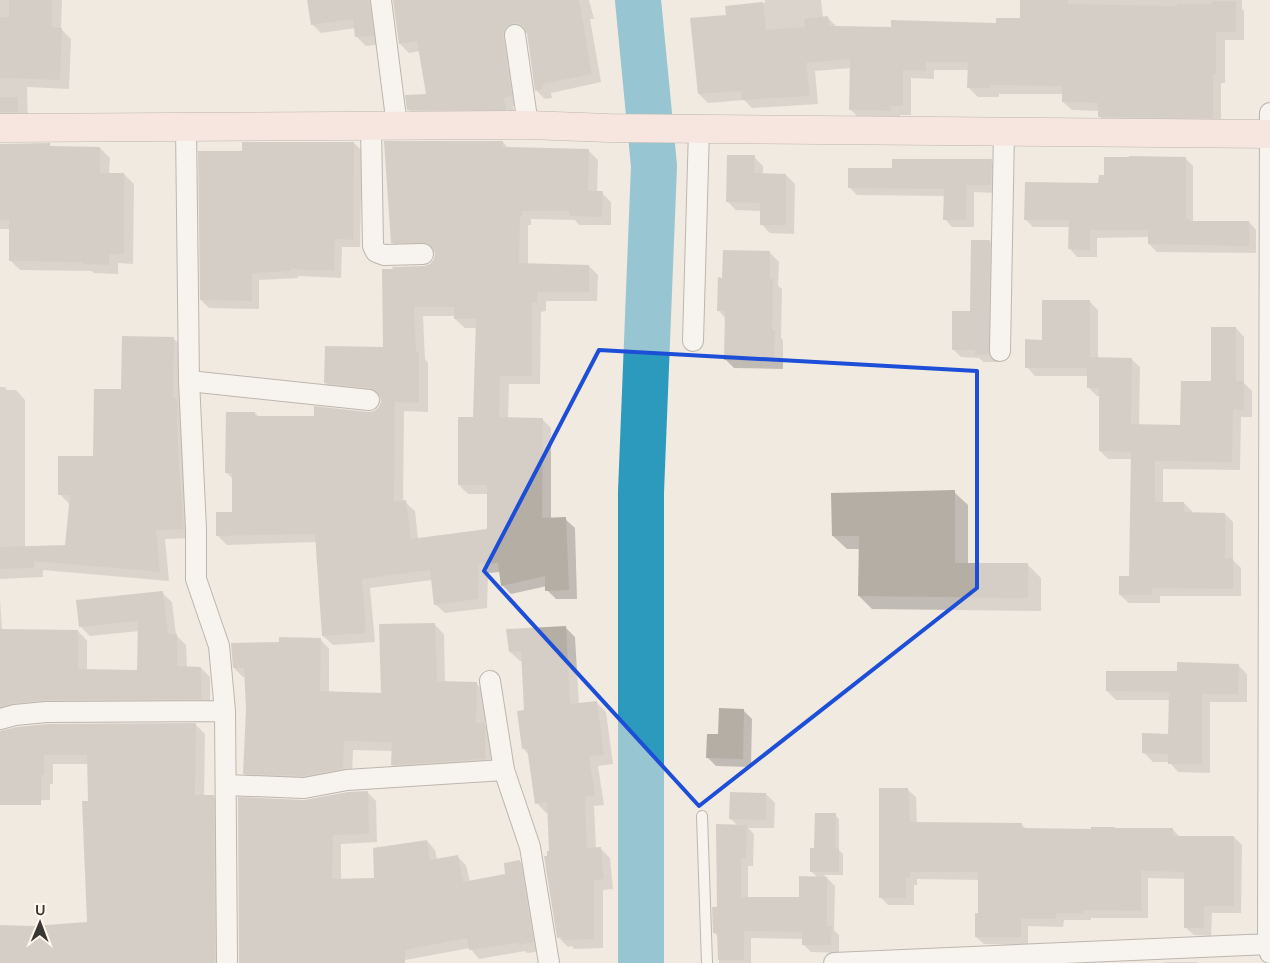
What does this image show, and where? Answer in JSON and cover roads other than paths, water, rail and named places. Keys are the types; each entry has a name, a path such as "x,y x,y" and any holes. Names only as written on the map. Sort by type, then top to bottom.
{"street":[{"path":"381,0 384,126 373,246 376,252 384,255 423,254"},
{"path":"515,36 528,125"},
{"path":"834,963 1270,947 1270,113"},
{"path":"0,128 528,125 609,128 1270,134"},
{"path":"186,127 189,381 196,529 196,579 219,646 225,711 227,963"},
{"path":"693,129 694,341"},
{"path":"1000,351 1004,131"},
{"path":"189,381 368,400"},
{"path":"490,681 504,770 530,847 549,963"},
{"path":"0,719 16,715 46,712 225,711"},
{"path":"226,785 304,788 347,780 504,770"}],"lane":[{"path":"702,816 707,963"}],"waterway":[{"path":"638,0 654,166 641,492 641,963"}]}
